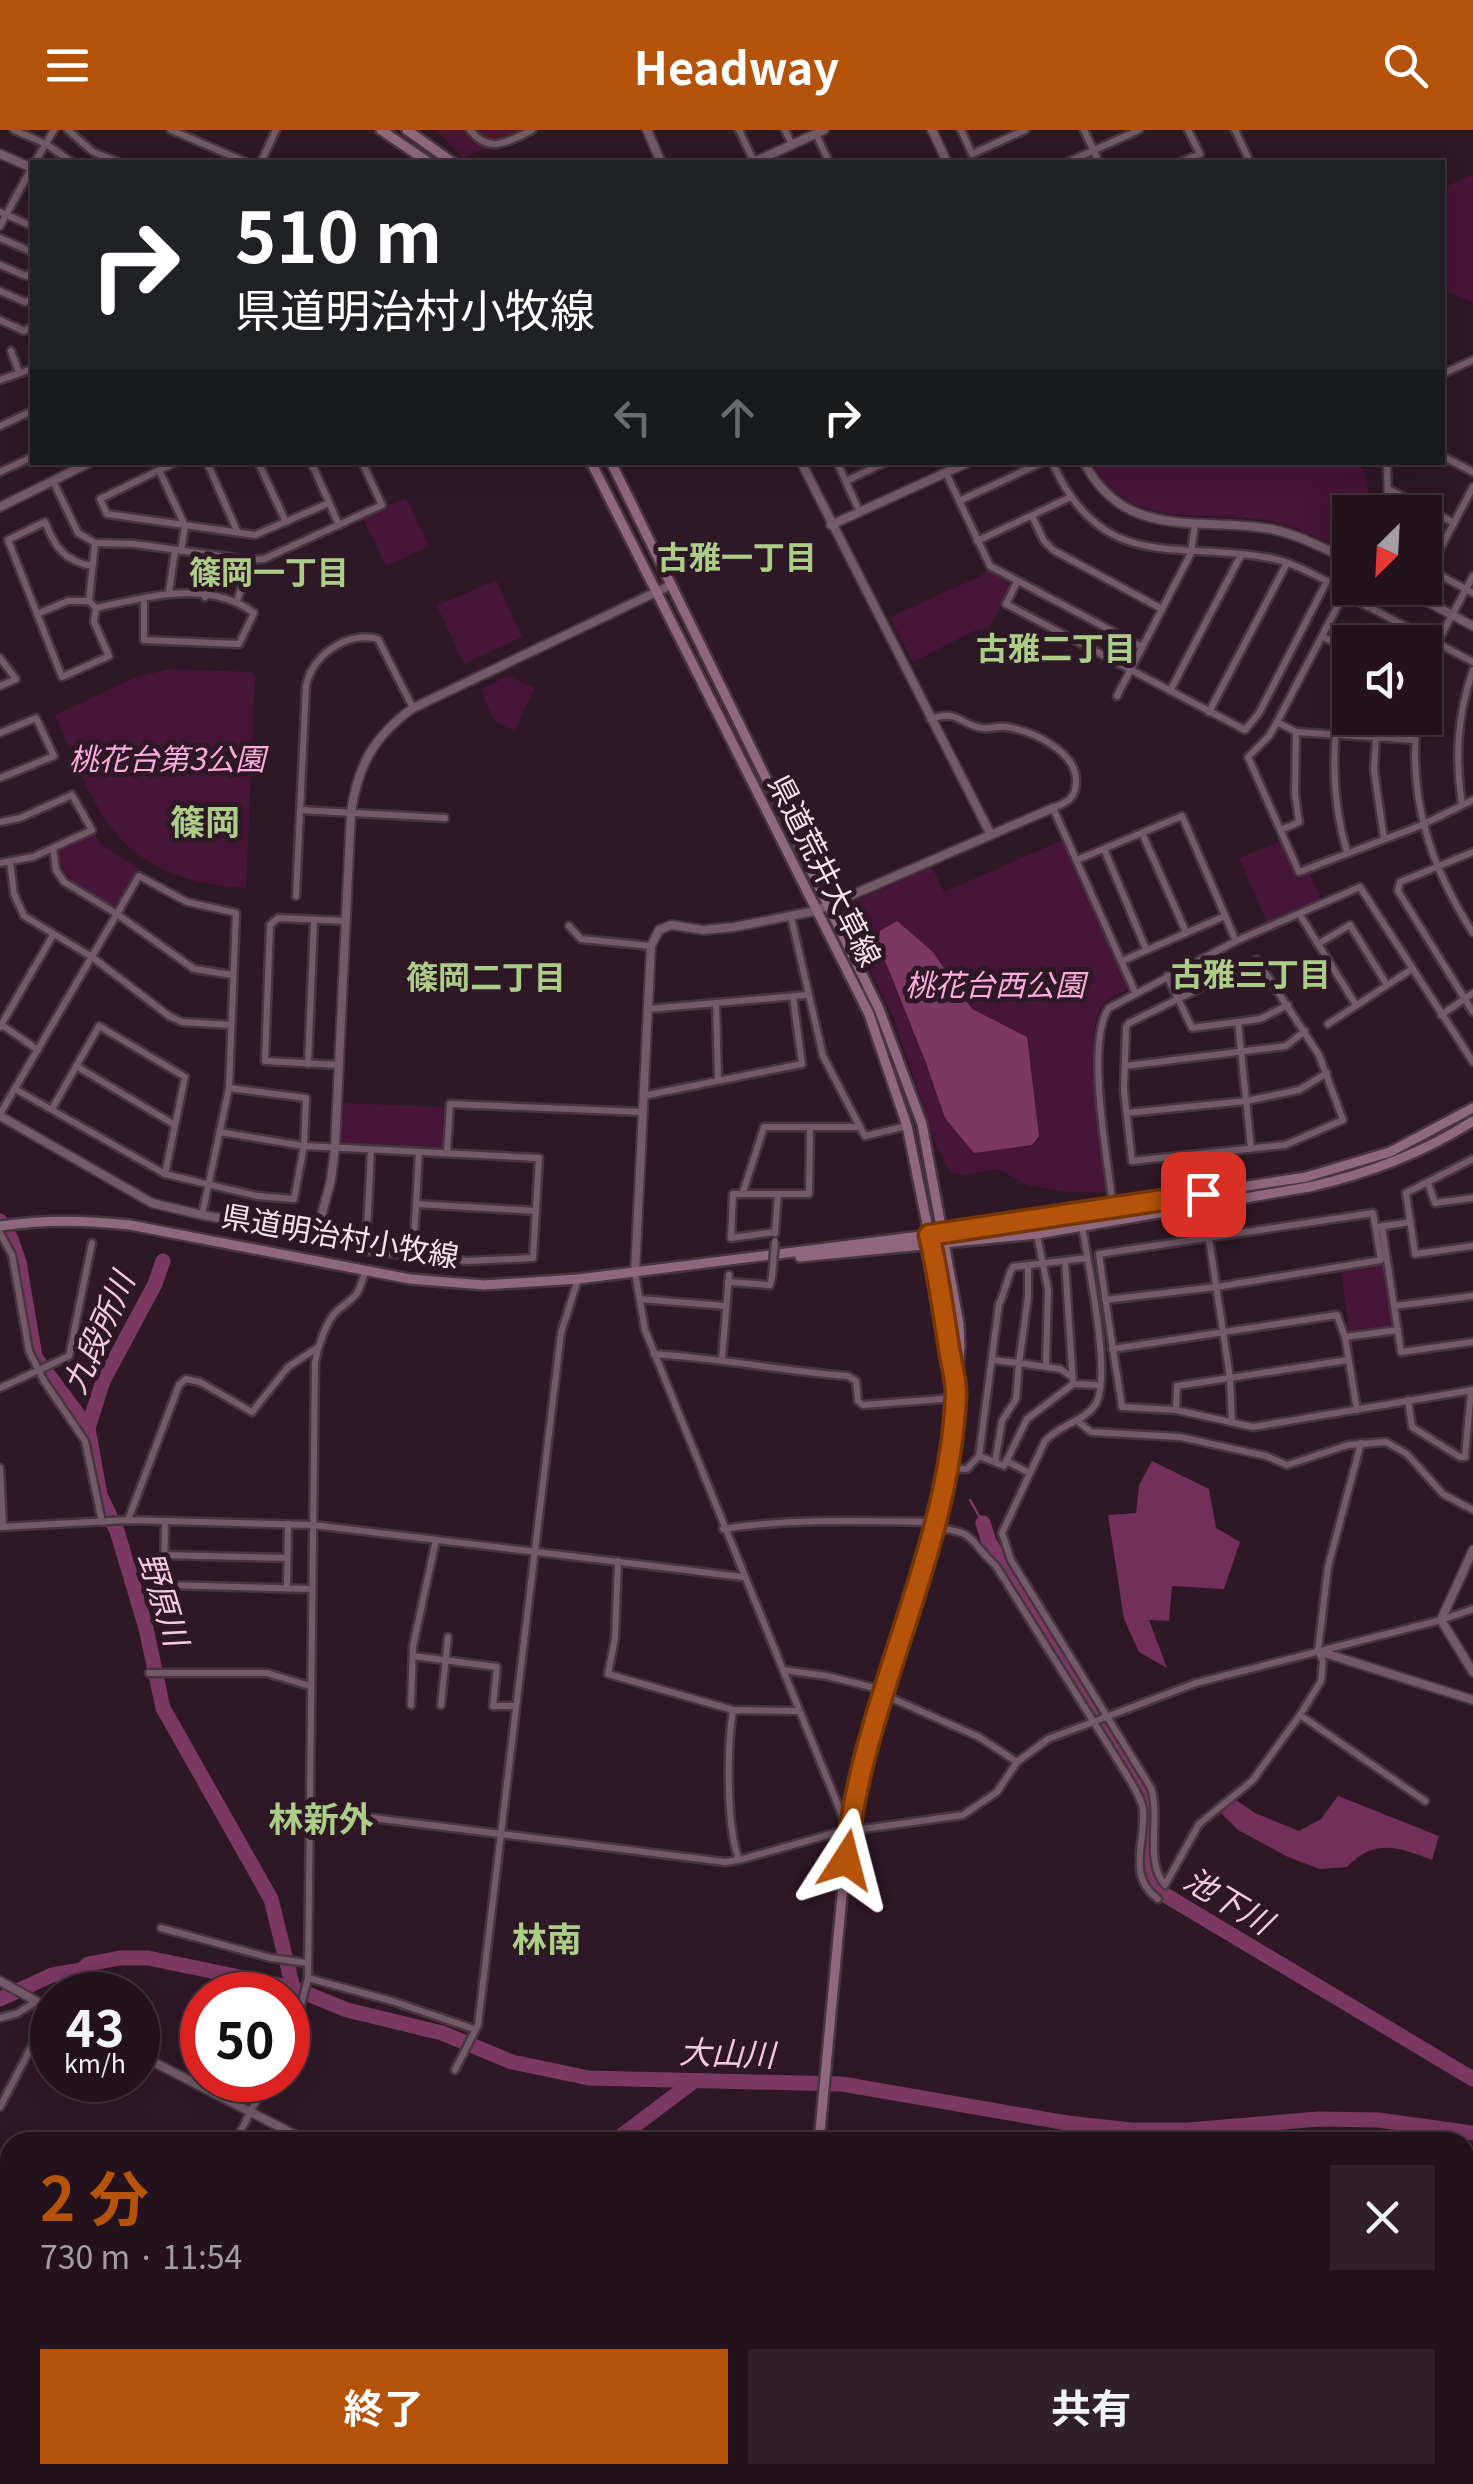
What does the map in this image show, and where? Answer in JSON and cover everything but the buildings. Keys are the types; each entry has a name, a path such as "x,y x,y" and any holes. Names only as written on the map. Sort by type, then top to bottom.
{"main road":[{"path":"380,130 425,160"},
{"path":"406,130 449,160"},
{"name":"県道荒井大草線","path":"592,465 869,1014 907,1126 956,1386"},
{"name":"県道荒井大草線","path":"612,465 880,1010 922,1124 958,1324 960,1347 948,1469 882,1692 848,1831 821,2132"},
{"name":"県道明治村小牧線","path":"3,1228 51,1220 130,1225 365,1272 447,1284 524,1284 930,1241 1113,1206 1306,1178 1348,1168 1425,1136 1473,1108"},
{"name":"県道明治村小牧線","path":"944,1239 1037,1234 1350,1178 1412,1153 1473,1121"}],"street":[{"path":"14,130 46,144 69,160"},
{"path":"37,160 54,130"},
{"path":"68,130 93,152 113,160"},
{"path":"171,130 241,160"},
{"path":"263,160 276,130"},
{"path":"470,130 484,143 499,145 532,130"},
{"path":"646,130 660,160"},
{"path":"739,130 753,160"},
{"path":"784,130 792,145"},
{"path":"932,130 946,160"},
{"path":"961,130 972,154 1025,130"},
{"path":"1084,130 1098,160"},
{"path":"1072,160 1140,130"},
{"path":"1186,160 1200,154 1188,130"},
{"path":"1235,130 1249,160"},
{"path":"758,160 820,132 828,160"},
{"path":"0,154 30,165"},
{"path":"0,226 3,213 30,171"},
{"path":"3,213 30,225"},
{"path":"0,238 30,251"},
{"path":"0,265 26,276 30,274"},
{"path":"0,291 25,302 30,300"},
{"path":"0,320 24,331 30,328"},
{"path":"10,351 20,372"},
{"path":"1445,373 1473,360"},
{"path":"0,380 30,370"},
{"path":"0,426 30,411"},
{"path":"0,472 30,457"},
{"path":"1445,458 1473,472"},
{"path":"0,507 86,465"},
{"path":"170,465 100,498 107,514 255,535 329,503"},
{"path":"208,465 238,532"},
{"path":"259,465 286,522"},
{"path":"312,465 338,525"},
{"path":"53,480 78,532 95,542 251,560 264,559 382,505 363,465"},
{"path":"803,465 991,835"},
{"path":"838,465 857,506"},
{"path":"846,481 880,465"},
{"path":"831,525 963,465"},
{"path":"959,501 1037,465"},
{"path":"1017,582 1006,604 1245,730 1259,713 1327,582 1287,563 1241,555 1162,551 1130,542 1100,526 1071,497 1054,465"},
{"path":"1086,465 1100,486 1131,510 1169,523 1271,529 1332,552"},
{"path":"1387,465 1390,495"},
{"path":"160,470 185,526 170,592"},
{"path":"946,473 990,566 1142,647"},
{"path":"1442,543 1473,488"},
{"path":"1390,490 1454,523"},
{"path":"978,541 1071,497"},
{"path":"1032,516 1053,550 1162,608"},
{"path":"92,566 63,556 45,522 8,540 62,677 109,656 94,622 96,608"},
{"path":"1117,696 1192,553 1195,524"},
{"path":"88,601 95,542"},
{"path":"1170,691 1241,555"},
{"path":"237,601 251,560"},
{"path":"1209,712 1287,563"},
{"path":"206,597 208,572"},
{"path":"1442,634 1470,591 1473,576"},
{"path":"1442,577 1470,591"},
{"path":"202,1216 229,1088 236,912 187,902 139,876 0,1115 137,1196 168,1208 202,1216 288,1230 308,1230 320,1220 331,1180 351,812 357,776 370,749 386,729 413,708 672,584"},
{"path":"96,608 170,592 237,601 254,614 239,644 144,640 144,598"},
{"path":"1403,625 1344,594 1277,722 1248,757 1299,872 1422,825 1473,800"},
{"path":"36,614 68,602 88,601 96,608"},
{"path":"1433,605 1473,626"},
{"path":"296,896 306,686 313,664 353,638 365,635 378,640 413,708"},
{"path":"1323,636 1332,641"},
{"path":"1442,644 1473,662"},
{"path":"0,658 16,679 0,686"},
{"path":"1462,805 1458,723 1473,670"},
{"path":"848,1831 645,1330 635,1273 652,946 659,930 667,926 719,928 814,910 1070,801 1075,794 1075,768 1063,752 1006,726 982,728 951,714 930,719"},
{"path":"0,733 36,718 54,756 0,778"},
{"path":"1277,722 1296,732 1332,735"},
{"path":"1280,830 1300,822 1295,794 1296,732"},
{"path":"1347,852 1336,797 1335,735 1415,740"},
{"path":"1416,735 1414,766 1422,825 1436,866 1473,933"},
{"path":"1375,737 1376,789 1384,839"},
{"path":"0,822 20,818 72,795 92,830 33,857 0,863"},
{"path":"1053,808 1135,992"},
{"path":"300,810 445,818"},
{"path":"1076,860 1182,816 1236,941"},
{"path":"1142,832 1186,932"},
{"path":"53,848 56,870 64,882 194,969 233,975"},
{"path":"1104,849 1146,949"},
{"path":"1473,852 1400,882 1398,892 1473,1012"},
{"path":"10,861 18,906 33,924 92,958 169,1016 182,1022 231,1025"},
{"path":"1113,1206 1100,1092 1101,1028 1109,1008 1236,941 1360,888 1473,1062"},
{"path":"1300,915 1356,1005"},
{"path":"1122,961 1225,916"},
{"path":"791,917 827,1068 860,1128 865,1136 907,1126"},
{"path":"339,1065 265,1060 270,925 278,918 346,922"},
{"path":"308,1064 314,920"},
{"path":"1318,944 1350,925 1387,985"},
{"path":"570,926 582,939 652,946"},
{"path":"38,1050 1,1025 52,935"},
{"path":"1258,960 1327,1073 1343,1120 1285,1145 1132,1161 1125,1066 1129,1023 1178,998 1258,960"},
{"path":"1328,1024 1412,969"},
{"path":"1167,976 1192,1028 1260,1019 1288,1005"},
{"path":"1441,1015 1473,993"},
{"path":"648,1008 807,995"},
{"path":"643,1096 802,1064 794,997"},
{"path":"716,1003 718,1079"},
{"path":"1238,1022 1251,1148"},
{"path":"52,1109 99,1026 185,1077 165,1174"},
{"path":"1125,1066 1286,1046 1304,1031"},
{"path":"76,1066 175,1125"},
{"path":"1127,1113 1246,1101 1299,1090 1327,1073"},
{"path":"16,1089 165,1174 208,1186 294,1200 304,1146 306,1098 229,1088"},
{"path":"446,1153 450,1104 643,1112"},
{"path":"743,1192 764,1126 860,1128"},
{"path":"775,1236 731,1238 733,1194 810,1194 810,1128"},
{"path":"220,1132 304,1146 538,1158 533,1258 467,1261 366,1251 371,1150"},
{"path":"413,1257 419,1152"},
{"path":"1473,1159 1406,1193 1415,1254 1473,1246"},
{"path":"1428,1183 1436,1203 1473,1198"},
{"path":"722,1358 728,1279 770,1285 778,1194"},
{"path":"416,1204 536,1211"},
{"path":"1204,1204 1230,1378 1232,1422"},
{"path":"1408,1400 1412,1427 1460,1458 1465,1457 1472,1390 1408,1400 1253,1427 1176,1410 1122,1407 1099,1254 1373,1213 1379,1227 1401,1352 1473,1342"},
{"path":"1379,1227 1412,1222"},
{"path":"1082,1224 1100,1351 1100,1396 1094,1408 1054,1430 1045,1441 1003,1526 1003,1540 1150,1788 1156,1803 1154,1866 1165,1885 1198,1824 1252,1780 1321,1681 1323,1661 1318,1650 1328,1567 1360,1442"},
{"path":"1105,1300 1381,1260 1379,1227"},
{"path":"3,1228 12,1255 25,1339 39,1372 84,1441 102,1522"},
{"path":"1038,1240 1044,1264 1049,1329 1046,1367"},
{"path":"0,1388 69,1356 92,1243"},
{"path":"948,1469 968,1468 979,1456 999,1304 1009,1285 1010,1272 1028,1265 1088,1258"},
{"path":"1065,1261 1073,1381"},
{"path":"995,1462 1002,1421 1016,1399 1028,1265"},
{"path":"308,1972 313,1395 318,1347 336,1311 355,1300 365,1272"},
{"path":"455,2070 478,2026 561,1333 578,1279"},
{"path":"1394,1306 1473,1296"},
{"path":"640,1300 725,1306"},
{"path":"1112,1349 1336,1316 1345,1338 1357,1410"},
{"path":"1345,1338 1398,1330"},
{"path":"124,1520 179,1385 186,1379 200,1382 252,1412 288,1367 318,1347"},
{"path":"654,1354 722,1358 787,1372 848,1376 856,1381 858,1401 863,1405 956,1398"},
{"path":"992,1360 1060,1370 1073,1381 1100,1385"},
{"path":"1176,1410 1177,1386 1348,1360"},
{"path":"979,1456 1004,1466 1027,1419 1073,1381"},
{"path":"1076,1420 1091,1432 1180,1437 1287,1464 1360,1442 1386,1442 1406,1454 1443,1494 1473,1510"},
{"path":"1006,1461 1030,1473"},
{"path":"0,1468 2,1527 124,1520 312,1525 743,1577"},
{"path":"723,1529 862,1519 934,1525 972,1535 984,1556 996,1566 1143,1807 1140,1879 1158,1899"},
{"path":"165,1520 164,1581 168,1585 310,1589"},
{"path":"287,1588 288,1524"},
{"path":"411,1706 413,1656 436,1540"},
{"path":"1441,1620 1473,1550"},
{"path":"164,1555 287,1558"},
{"path":"618,1560 615,1638 608,1674 732,1710 798,1711"},
{"path":"309,1810 725,1862 739,1860 848,1831 963,1815 997,1792 1017,1762 1048,1739 1196,1683 1441,1620 1473,1608"},
{"path":"1441,1620 1473,1672"},
{"path":"441,1705 448,1637"},
{"path":"1318,1650 1473,1700"},
{"path":"413,1656 497,1666 492,1706 515,1706"},
{"path":"782,1670 827,1676 882,1692 979,1737 1017,1762"},
{"path":"149,1673 267,1673 310,1686"},
{"path":"732,1710 733,1828 739,1860"},
{"path":"1300,1715 1425,1800"},
{"path":"161,1928 308,1963"},
{"path":"310,1979 392,2001 473,2031"},
{"path":"3,1982 30,1997"},
{"path":"0,2018 18,2013 30,2004"},
{"path":"0,2107 30,2050"},
{"path":"160,2065 289,2132"},
{"path":"240,2132 255,2102"}],"green space":[{"path":"435,130 524,130 464,158"},
{"path":"1471,175 1473,178 1473,303 1445,290 1445,187"},
{"path":"1094,465 1361,465 1368,493 1332,495 1332,544 1269,521 1171,514 1128,500 1109,485"},
{"path":"406,498 429,546 386,566 363,518"},
{"path":"988,569 1011,586 989,628 974,631 913,662 890,617 981,576"},
{"path":"496,580 522,637 464,664 437,606"},
{"name":"桃花台第3公園","path":"169,669 251,672 255,676 246,888 169,872 142,857 120,838 86,785 55,715 134,678"},
{"path":"508,676 535,688 514,731 493,720 481,689"},
{"path":"93,833 101,844 138,868 115,906 77,884 61,861 58,848"},
{"name":"桃花台西公園","path":"1063,840 1127,986 1126,991 1102,1006 1095,1023 1095,1098 1106,1192 1069,1192 1028,1185 998,1169 964,1175 950,1172 936,1145 894,1018 846,919 851,903 932,867 944,892"},
{"path":"1281,841 1297,879 1310,874 1321,899 1267,922 1239,858"},
{"path":"342,1103 443,1107 442,1148 340,1143"},
{"path":"1384,1264 1392,1326 1349,1331 1341,1270"}],"shaded area":[{"path":"897,921 933,952 972,1009 1027,1037 1039,1136 1032,1145 974,1153 945,1118 878,943 880,931"},
{"path":"1152,1461 1209,1489 1216,1528 1240,1542 1224,1589 1172,1586 1169,1621 1149,1620 1167,1668 1139,1652 1124,1619 1108,1515 1136,1513 1139,1485"},
{"path":"1338,1796 1439,1836 1432,1860 1387,1848 1367,1852 1347,1867 1320,1869 1238,1830 1221,1813 1236,1800 1255,1813 1299,1831 1321,1819"}],"waterway":[{"name":"野原川","path":"0,1221 19,1262 35,1357 88,1428 100,1495 117,1531 146,1628 163,1708 271,1899 289,1972"},
{"name":"九段所川","path":"88,1428 103,1381 155,1284 163,1261"},
{"path":"970,1500 983,1523"},
{"name":"池下川","path":"983,1523 989,1542 1144,1791 1152,1820 1148,1874 1155,1889 1473,2079"},
{"name":"大山川","path":"0,1999 52,1975 82,1970 88,1964 148,1958 293,1988 347,2010 442,2033 512,2062 589,2078 842,2084 1067,2123 1131,2130 1188,2130 1319,2119 1378,2120 1466,2132"},
{"path":"626,2132 694,2081"}],"district":[{"name":"古雅一丁目","path":"737,558"},
{"name":"篠岡一丁目","path":"269,573"},
{"name":"古雅二丁目","path":"1056,649"},
{"name":"篠岡","path":"205,823"},
{"name":"古雅三丁目","path":"1251,975"},
{"name":"篠岡二丁目","path":"486,978"},
{"name":"林新外","path":"321,1820"},
{"name":"林南","path":"547,1940"}],"route":[{"path":"846,1860 848,1831 882,1690 936,1522 948,1469 956,1386 929,1235 1203,1194"}]}
